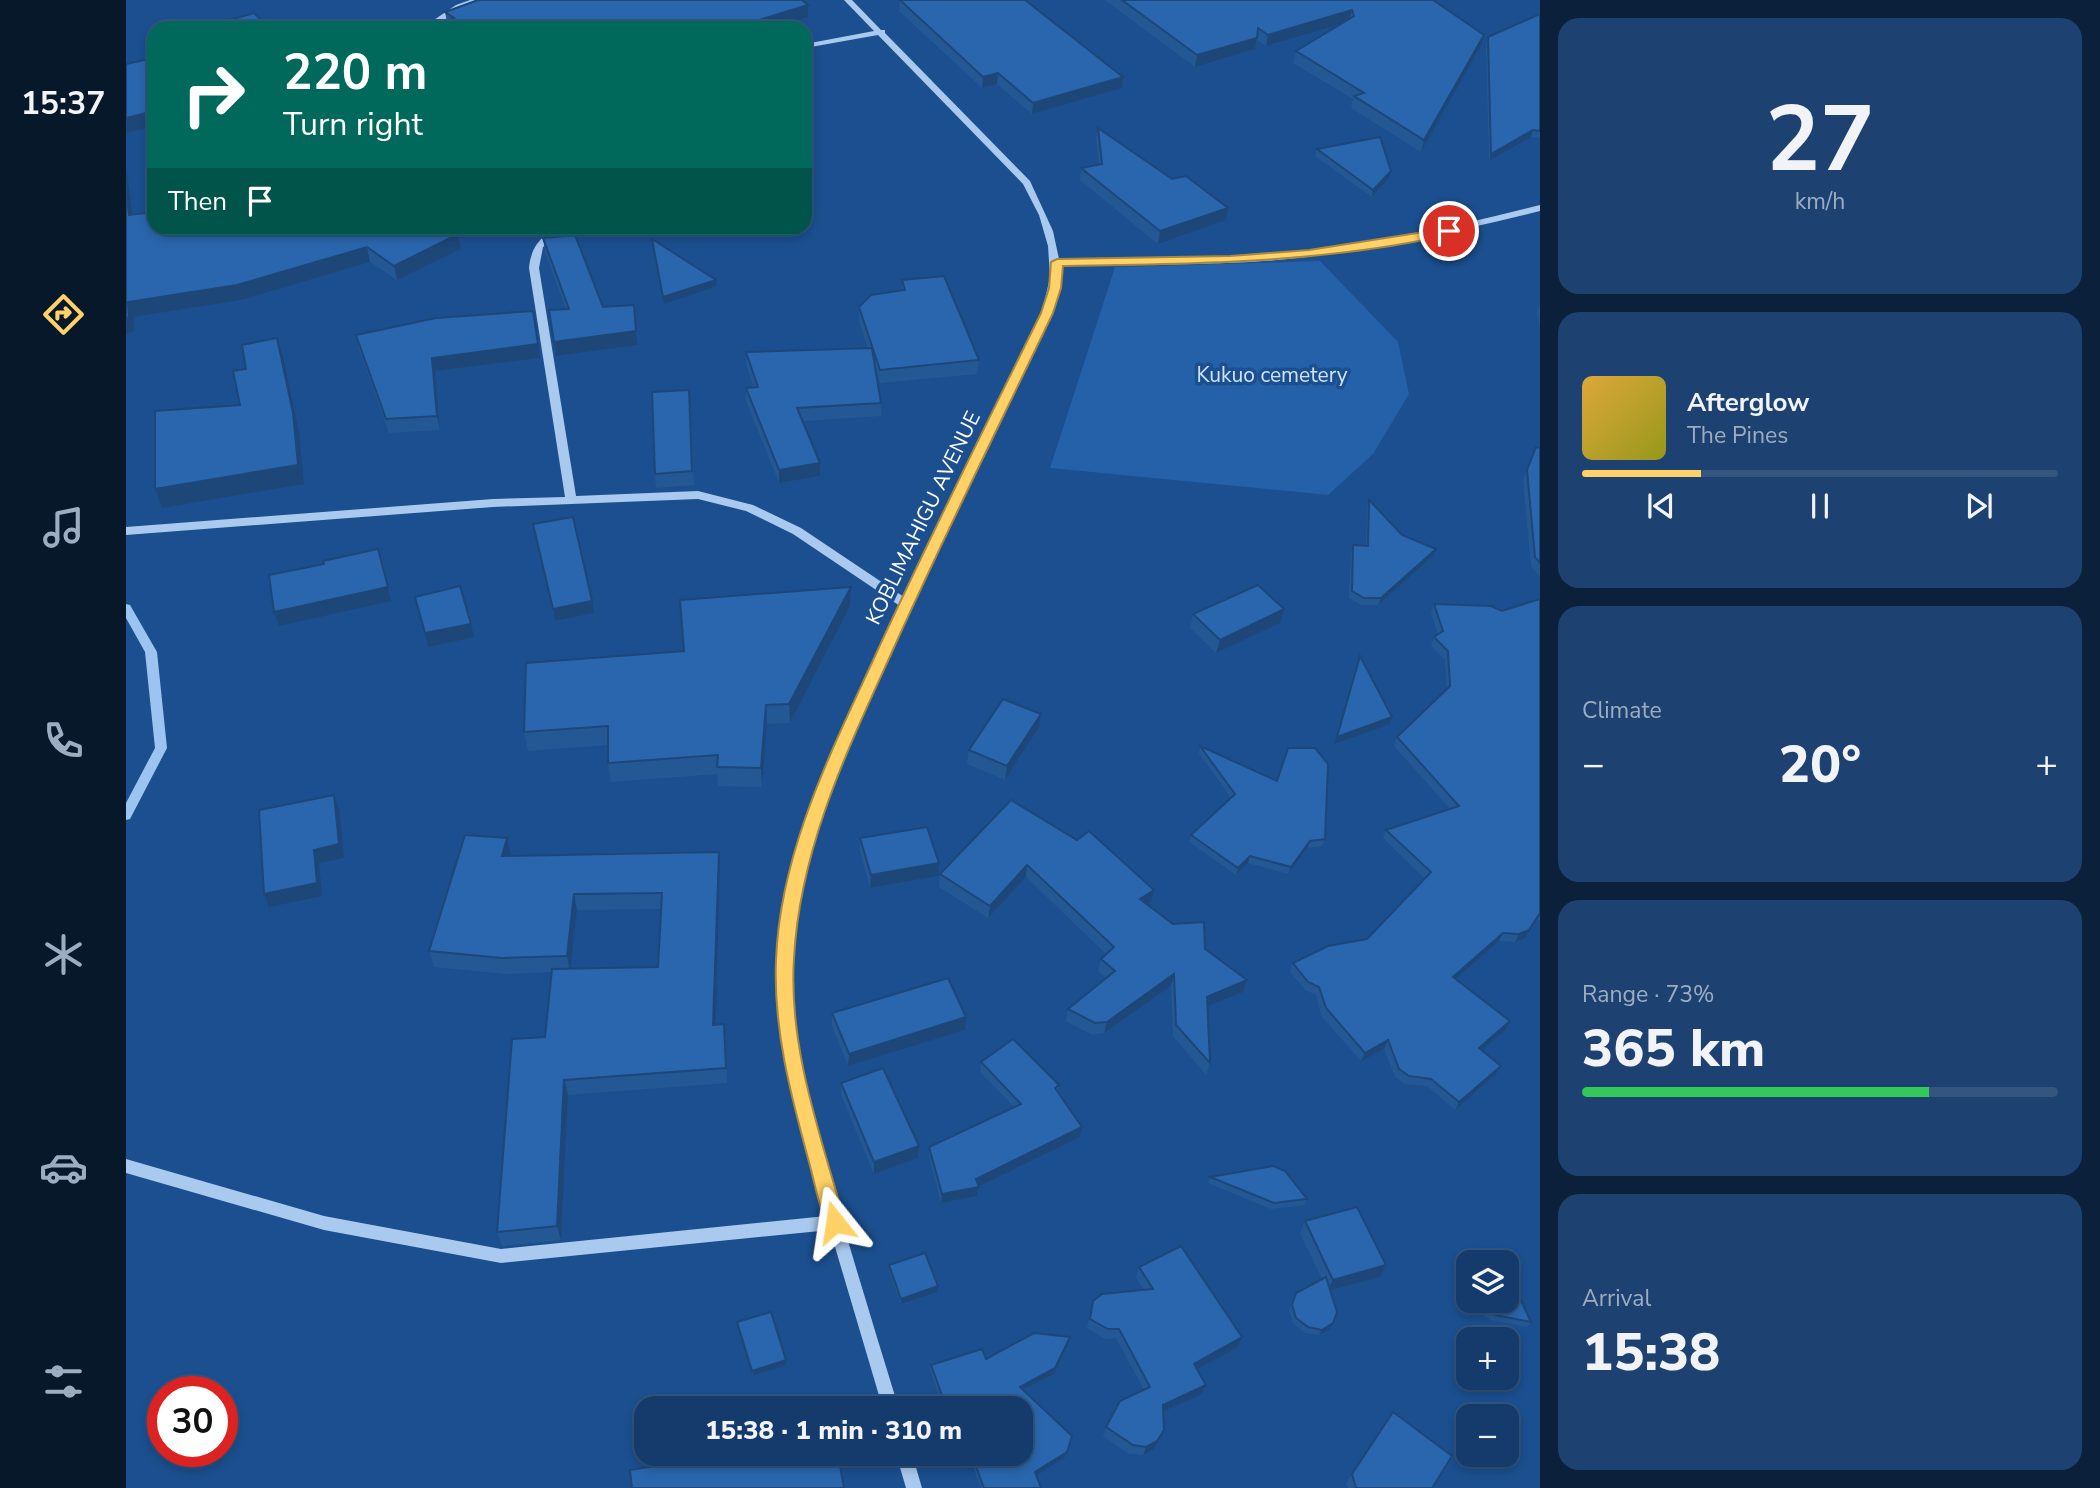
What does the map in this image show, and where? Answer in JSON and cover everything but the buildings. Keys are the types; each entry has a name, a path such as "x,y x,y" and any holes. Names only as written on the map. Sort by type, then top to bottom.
{"street":[{"path":"437,21 459,7 477,0"},
{"name":"KOBLIMAHIGU AVENUE","path":"848,0 1027,183 1044,214 1057,262 1055,288 1047,313 906,604 835,760 812,817 793,899 785,958 786,1020 803,1105 887,1396"},
{"path":"812,45 882,32"},
{"path":"1057,262 1230,260 1309,254 1449,231 1540,208"},
{"path":"552,235 542,240 534,251 534,268 571,499"},
{"path":"126,531 571,499 698,495 749,508 797,531 906,604"},
{"path":"126,1166 324,1223 501,1256 835,1222"},
{"path":"908,1466 914,1488"}],"green space":[{"name":"Kukuo cemetery","path":"1320,261 1398,342 1409,394 1373,454 1328,495 1050,468 1115,267"}],"waterway":[{"path":"126,608 151,652 161,748 126,815"}],"route":[{"path":"835,1222 803,1105 786,1020 785,958 793,899 812,817 835,760 906,604 1047,313 1055,288 1057,262 1230,260 1309,254 1449,231"}]}
